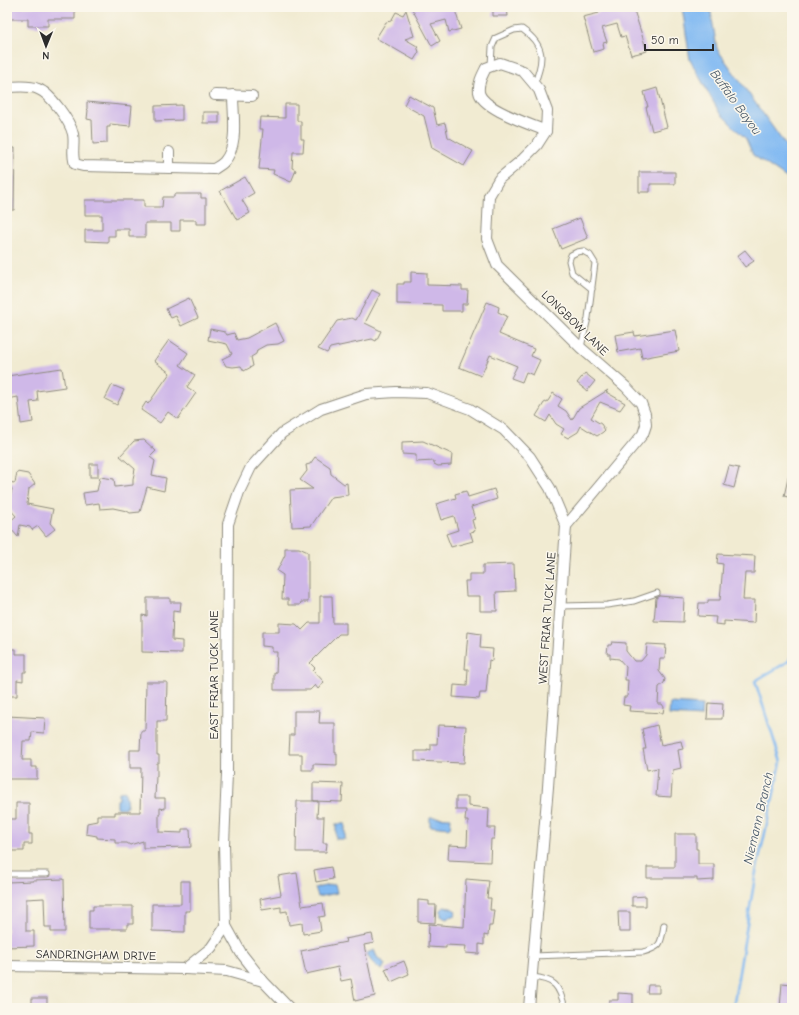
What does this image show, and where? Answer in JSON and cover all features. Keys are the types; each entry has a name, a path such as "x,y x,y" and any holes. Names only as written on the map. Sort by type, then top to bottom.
{"street":[{"path":"500,63 523,71 539,90 547,111 546,131 496,110 484,101 479,93 479,83 486,68 491,66 500,63"},
{"path":"7,87 38,89 49,96 60,108 73,134 72,158 75,164 84,166 214,169 224,163 230,152 234,139 233,95"},
{"path":"215,95 252,96"},
{"name":"LONGBOW LANE","path":"546,131 537,145 499,179 489,196 487,239 497,265 581,348 626,387 641,403 645,414 646,425 643,434 566,526"},
{"path":"168,152 169,168"},
{"name":"WEST FRIAR TUCK LANE","path":"333,405 366,394 396,392 426,393 470,408 504,430 530,457 550,488 566,526 547,791 529,1008"},
{"name":"EAST FRIAR TUCK LANE","path":"289,1008 263,981 241,953 226,926 224,844 227,774 228,524 239,492 251,467 282,434 321,409 333,405"},
{"path":"185,969 211,948 226,926"},
{"name":"SANDRINGHAM DRIVE","path":"7,966 227,971 263,981"}],"lane":[{"path":"491,66 492,47 496,38 514,30 522,29 531,35 539,48 542,57 540,69 534,85"},
{"path":"581,348 592,289 595,263 590,255 583,252 577,252 571,256 569,261 572,273 592,289"},
{"path":"561,606 607,605 634,601 657,593"},
{"path":"7,874 47,874"},
{"path":"533,956 643,952 654,949 661,942 664,925"},
{"path":"531,977 546,978 555,983 561,994 565,1008"}],"water":[{"name":"Buffalo Bayou","path":"682,7 710,7 717,49 792,153 792,179 788,179 753,155 746,139 719,112 690,60"},
{"path":"670,703 702,705 701,717 669,715"},
{"path":"125,791 127,806 125,806 125,808 118,808 117,800 119,799 119,792"},
{"path":"430,817 451,818 450,828 430,826"},
{"path":"336,824 345,824 345,839 336,839"},
{"path":"335,884 337,893 318,897 315,888"},
{"path":"444,907 451,908 456,911 455,916 446,919 441,916 441,910"},
{"path":"374,950 377,957 385,964 382,970 373,963 367,953"}],"building":[{"path":"7,7 75,7 75,19 48,19 48,26 28,26 28,19 7,19"},
{"path":"411,7 454,7 461,29 449,32 446,20 431,24 440,41 432,46"},
{"path":"493,7 507,7 508,16 493,16"},
{"path":"597,7 633,7 647,51 631,55 625,36 621,37 617,24 602,28 607,42 603,43 604,49 593,52 583,17 599,13"},
{"path":"406,10 414,36 405,39 417,46 419,52 414,60 376,38 386,22 391,21 396,12 403,15"},
{"path":"657,88 667,127 652,131 644,92"},
{"path":"409,95 433,108 437,125 445,123 448,137 473,151 464,166 432,148 424,116 404,105"},
{"path":"87,102 132,106 130,126 110,124 110,127 107,127 107,143 93,144 92,120 87,119"},
{"path":"285,104 297,104 297,121 301,121 301,139 304,139 303,152 293,152 292,168 296,170 291,182 273,174 274,170 259,169 263,129 259,129 260,117 285,118"},
{"path":"182,105 182,120 155,121 155,106"},
{"path":"203,112 219,112 219,123 203,123"},
{"path":"7,148 15,148 14,210 7,210"},
{"path":"639,172 675,172 675,184 650,184 650,192 639,192"},
{"path":"245,177 254,193 242,200 250,213 237,220 220,191"},
{"path":"174,194 201,194 201,198 206,198 206,224 196,224 196,220 180,220 180,231 171,231 171,223 145,223 145,237 129,237 129,229 115,229 115,236 108,236 108,242 85,241 85,230 102,230 102,215 85,215 85,200 144,200 144,207 162,207 163,197 174,197"},
{"path":"580,218 588,238 561,249 553,229"},
{"path":"745,250 754,261 745,267 737,256"},
{"path":"411,272 427,273 427,285 462,286 462,290 468,290 467,304 462,304 462,311 442,311 442,305 397,304 397,284 411,282"},
{"path":"372,290 380,294 365,323 381,331 376,341 372,339 330,348 327,353 318,349 337,321 352,318 356,320"},
{"path":"189,298 198,318 181,326 176,316 171,318 166,309"},
{"path":"487,302 499,307 498,312 507,316 499,334 534,349 531,356 540,360 533,375 526,372 522,382 511,378 517,366 490,355 481,376 459,367"},
{"path":"275,323 284,341 278,344 266,345 257,350 256,354 251,357 253,366 244,371 241,366 226,366 222,359 232,354 227,344 208,340 210,329 225,332 227,335 234,333 237,340 247,338"},
{"path":"675,330 679,351 642,358 640,348 618,352 615,335 634,332 635,336"},
{"path":"169,340 188,353 180,365 195,375 187,387 196,393 178,419 168,412 160,423 141,410 146,402 148,404 170,373 154,361"},
{"path":"62,368 65,387 37,391 38,401 30,402 33,422 21,424 18,397 7,399 7,376"},
{"path":"585,373 595,381 587,391 577,383"},
{"path":"112,385 124,390 117,405 105,399"},
{"path":"608,390 606,392 625,403 620,410 600,402 591,418 601,424 605,430 597,436 581,426 578,432 568,438 561,434 564,429 556,424 550,415 546,422 536,416 544,403 548,401 553,393 562,399 558,406 566,411 572,420 579,408"},
{"path":"144,440 156,451 150,457 155,461 152,475 166,478 164,491 147,487 140,512 130,513 113,508 100,509 99,503 85,505 83,493 97,491 100,477 114,479 115,487 133,485 135,469 120,456 134,441"},
{"path":"423,441 452,454 451,465 438,466 434,464 434,461 416,462 416,455 402,454 402,442"},
{"path":"315,457 330,467 331,474 344,484 347,483 348,495 331,497 311,526 292,527 290,490 313,489 300,480 307,471 306,465 310,464"},
{"path":"90,464 98,464 98,477 90,477"},
{"path":"729,466 739,468 734,488 724,485"},
{"path":"17,472 28,474 35,484 29,489 27,504 53,509 50,523 55,529 46,536 38,526 32,530 30,527 20,525 18,537 11,529 7,528 8,523 16,516 8,507 12,489 7,482 15,483"},
{"path":"789,474 792,474 792,498 784,496"},
{"path":"494,489 497,499 471,507 475,519 472,520 475,531 470,532 473,541 451,547 446,534 458,530 454,516 441,520 436,504 456,498 455,494 466,491 468,497"},
{"path":"285,548 299,548 308,552 308,602 301,602 300,605 288,605 288,599 282,599 283,575 277,571 285,555"},
{"path":"718,554 755,556 754,573 745,573 743,600 755,600 754,623 724,621 724,625 715,624 716,617 698,616 699,603 708,603 708,600 720,600 723,564 717,563"},
{"path":"514,564 515,591 496,592 497,611 480,611 480,596 466,596 465,581 469,581 469,574 483,574 483,565"},
{"path":"320,596 332,596 333,623 346,623 346,634 339,634 310,663 315,668 313,670 324,682 318,689 315,685 310,690 274,690 274,673 276,673 277,652 272,652 272,647 262,646 262,632 279,632 279,623 296,624 302,630 309,623 320,623"},
{"path":"659,596 684,598 683,622 654,621 656,598"},
{"path":"147,598 170,598 170,602 181,602 180,612 173,611 172,640 182,641 182,653 142,652 142,615 147,616"},
{"path":"468,632 481,634 480,648 493,649 492,661 489,660 486,693 480,693 479,699 453,697 454,685 467,686 468,669 465,669"},
{"path":"612,642 626,643 626,651 634,661 641,661 646,655 647,644 666,645 665,658 660,658 659,671 665,679 664,683 659,687 658,704 662,704 664,707 663,713 629,711 630,706 623,705 624,697 627,697 628,680 625,680 626,667 619,659 610,658 610,654 607,654 608,645 611,645"},
{"path":"7,649 16,649 16,654 26,654 26,672 23,672 23,681 17,680 17,696 7,696"},
{"path":"146,682 167,682 166,721 157,721 157,755 159,755 159,763 157,763 155,798 165,798 165,809 160,808 159,832 182,833 182,829 190,829 191,847 143,848 143,841 130,845 127,843 115,843 115,839 97,838 97,836 86,834 87,823 97,821 97,815 115,815 115,812 140,812 141,768 130,768 130,750 140,750 141,731 145,731"},
{"path":"708,703 723,704 722,719 707,719"},
{"path":"294,711 320,711 319,723 335,723 335,753 337,753 337,765 313,764 313,770 302,770 302,754 289,754 290,735 294,735"},
{"path":"7,716 45,718 44,733 32,732 31,741 23,741 22,760 31,760 31,767 37,767 37,779 7,779"},
{"path":"438,725 466,726 464,763 415,761 415,751 427,751 427,749 431,750 431,744 437,744"},
{"path":"657,725 661,745 681,741 683,749 678,750 681,768 673,770 671,797 656,796 658,768 647,770 643,749 646,749 642,729"},
{"path":"313,783 343,784 342,802 313,801"},
{"path":"456,797 468,797 468,806 489,808 488,828 495,828 494,839 491,839 490,862 448,860 449,845 467,846 468,821 465,821 466,810 456,810"},
{"path":"297,801 318,801 317,817 324,817 323,843 327,843 326,852 296,852"},
{"path":"16,803 29,803 29,834 32,834 32,844 24,844 24,851 7,851 7,819 16,819"},
{"path":"675,834 696,834 698,864 714,864 714,880 697,881 697,878 647,878 647,867 675,867"},
{"path":"331,867 333,879 316,882 314,870"},
{"path":"297,873 302,906 323,903 325,916 319,917 321,931 303,934 302,923 289,925 287,911 281,912 281,907 262,910 260,899 281,895 278,876"},
{"path":"64,879 65,932 51,932 51,927 45,927 44,898 26,899 26,931 34,931 34,946 7,947 7,882"},
{"path":"466,879 489,881 487,898 491,898 490,910 494,910 492,926 489,926 488,936 484,935 484,945 479,944 479,954 465,953 466,946 446,945 446,948 428,947 429,924 464,927"},
{"path":"181,881 190,881 190,911 185,911 185,932 152,931 152,904 181,904"},
{"path":"646,896 646,906 632,906 632,897"},
{"path":"418,900 429,901 429,905 436,905 435,923 418,922"},
{"path":"93,906 133,906 133,924 127,924 127,929 89,929 89,910 93,910"},
{"path":"618,912 630,912 630,932 619,932"},
{"path":"372,934 374,943 364,945 375,996 355,1001 351,979 341,981 338,967 306,974 301,951 346,942 345,939"},
{"path":"404,961 409,974 391,982 385,969"},
{"path":"782,983 792,984 792,1008 780,1008"},
{"path":"648,985 659,985 659,993 647,993"},
{"path":"618,993 633,994 633,1008 609,1008 609,1000 618,1000"},
{"path":"32,998 47,998 47,1008 32,1008"}],"waterway":[{"name":"Niemann Branch","path":"733,1008 755,877 781,762 755,681 789,661 792,654"}]}
